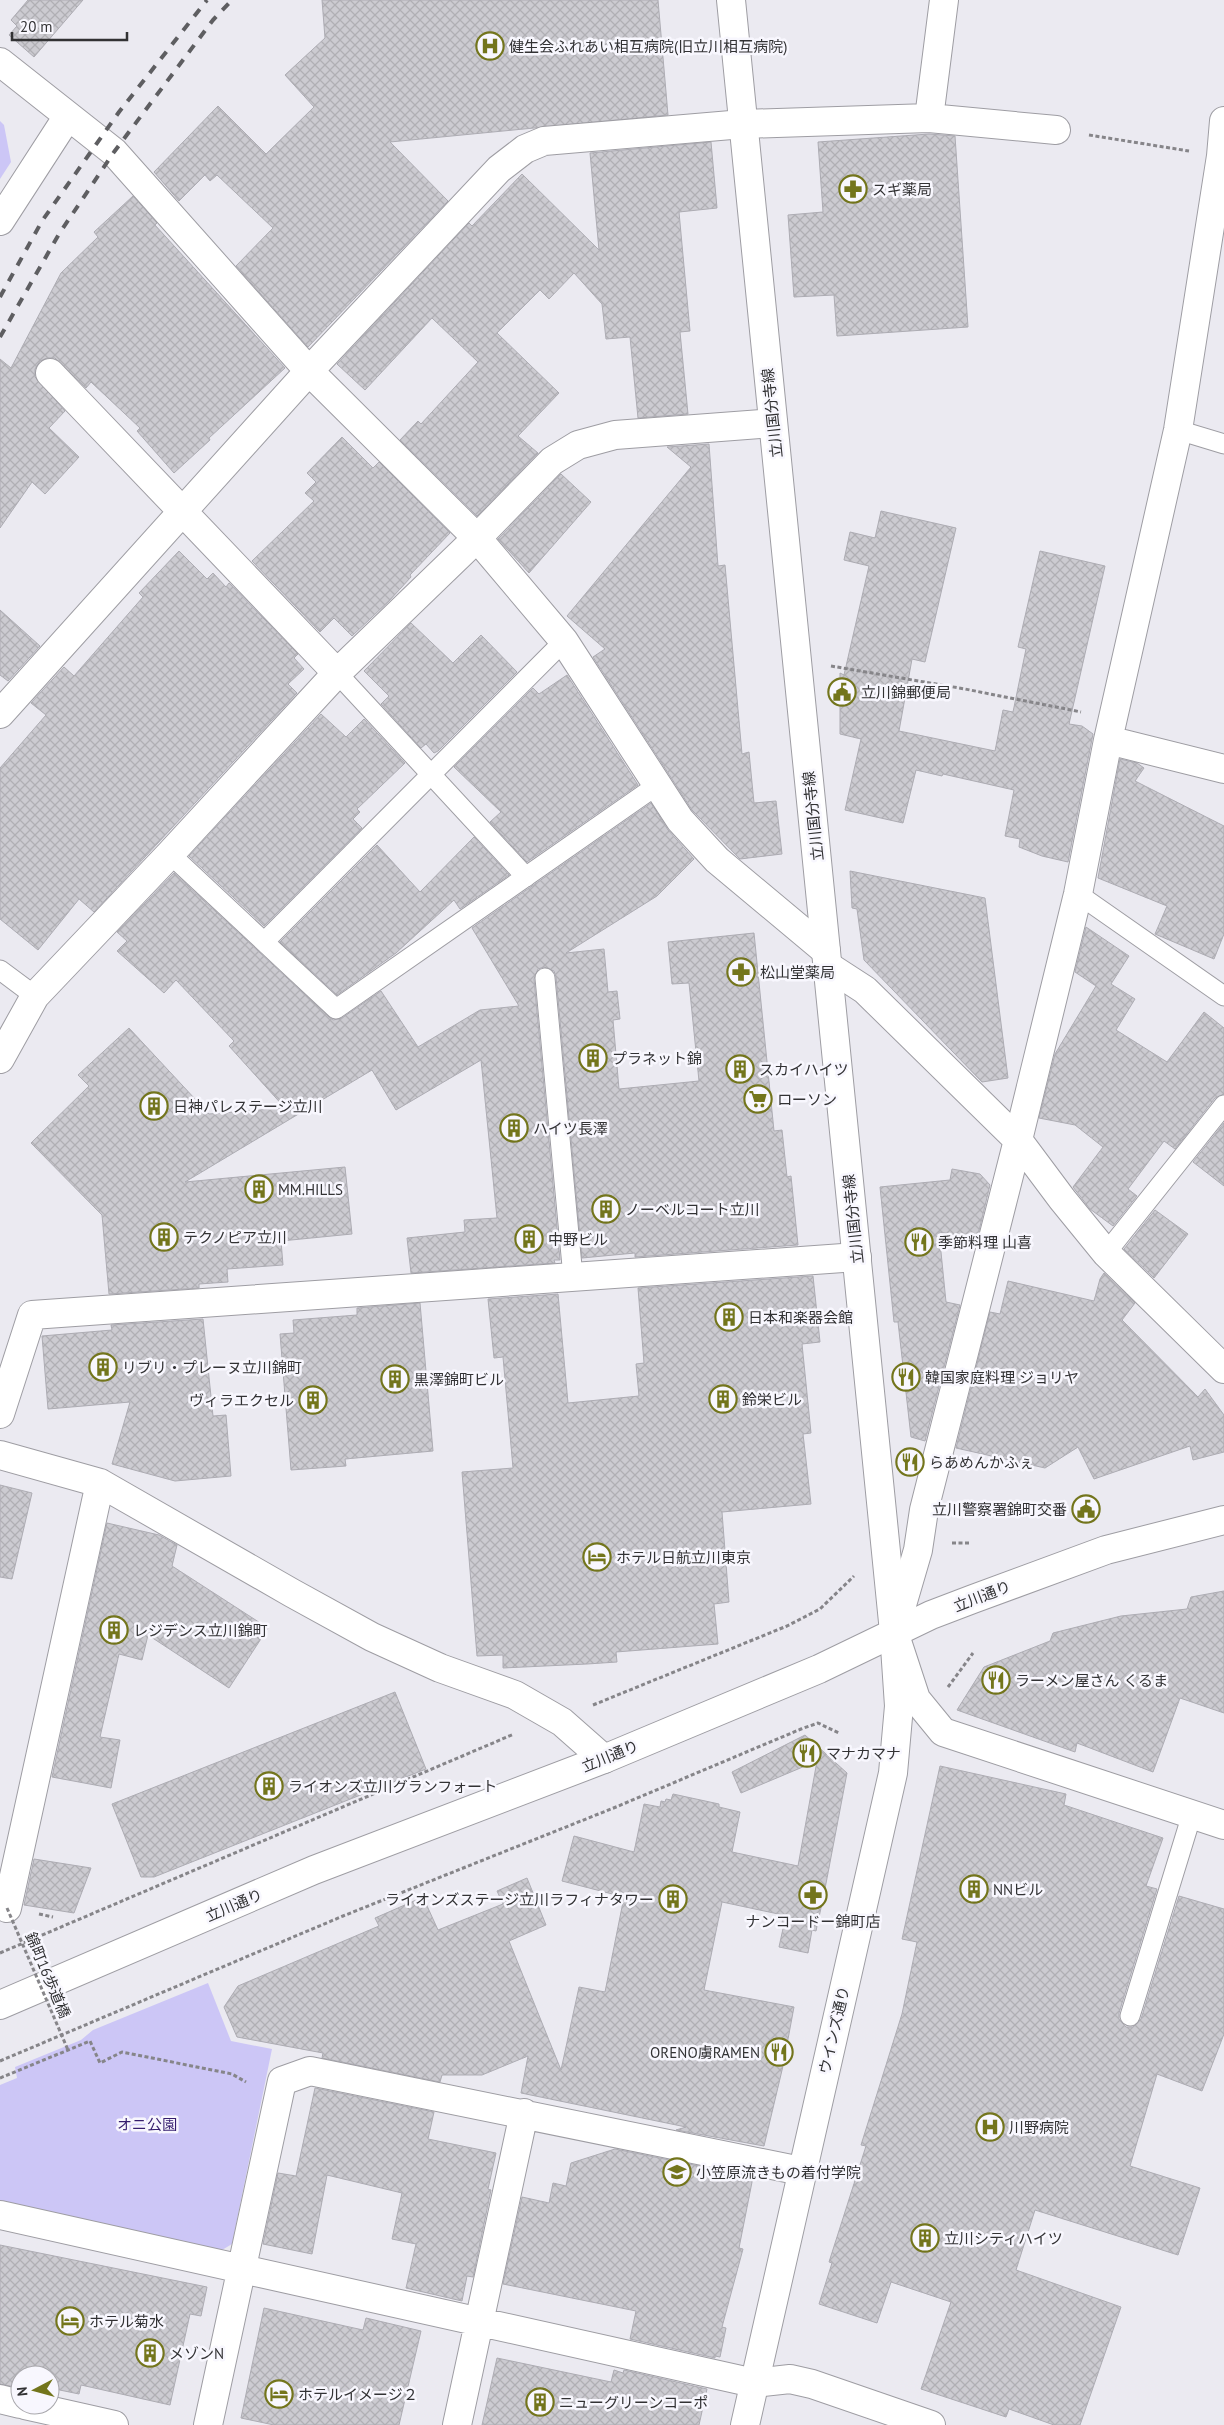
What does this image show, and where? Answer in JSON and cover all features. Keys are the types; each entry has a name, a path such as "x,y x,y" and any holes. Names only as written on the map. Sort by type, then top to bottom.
{"street":[{"name":"立川国分寺線","path":"731,0 894,1632"},
{"path":"929,118 944,0"},
{"path":"0,62 114,152 309,371 477,538 564,641 656,786 680,820 717,860 827,959 865,990 1018,1140 1062,1200 1106,1253 1224,1369"},
{"path":"0,221 68,116"},
{"path":"0,714 309,371 499,169 525,149 544,141 744,124 929,118 1056,130"},
{"path":"1224,121 1223,156 1178,430 1111,730 1078,894 924,1510 918,1550 894,1632 916,1699 943,1732 1224,1825"},
{"path":"50,373 337,673"},
{"path":"0,1059 35,996 170,854 337,673 477,538 552,461 578,445 615,435 773,423"},
{"path":"1111,730 1224,769"},
{"path":"0,1414 32,1316 857,1257"},
{"path":"0,1455 100,1483 372,1637 440,1668 515,1695 562,1722 604,1759"},
{"path":"7,1908 100,1483"},
{"name":"立川通り","path":"0,2005 314,1870 604,1759 819,1669 894,1632 973,1598 1106,1550 1224,1520"},
{"name":"ウインズ通り","path":"745,2425 801,2171 893,1773 899,1706 894,1632"},
{"path":"208,2425 282,2081 310,2071 524,2113 801,2171"},
{"path":"457,2425 524,2113"},
{"path":"0,2216 754,2383 790,2379 812,2384 931,2425"},
{"path":"60,2413 114,2425"}],"lane":[{"path":"1178,430 1224,444"},
{"path":"265,941 564,641"},
{"path":"337,673 526,877"},
{"path":"170,854 336,1009 656,786"},
{"path":"1078,894 1224,996"},
{"path":"0,970 35,996"},
{"path":"545,978 573,1277"},
{"path":"1106,1253 1224,1105"},
{"path":"1130,2016 1192,1814"}],"path":[{"path":"1056,130 1223,156"},
{"path":"826,665 965,689 1111,730"},
{"path":"588,1707 788,1626 820,1609 856,1575"},
{"path":"947,1689 973,1653"},
{"path":"0,1953 513,1736 534,1706"},
{"path":"0,2061 343,1916 616,1807 801,1729 818,1723 839,1733"},
{"name":"錦町16歩道橋","path":"7,1908 68,2050"},
{"path":"0,2078 90,2041 100,2063 122,2052 232,2074 263,2091 278,2094"}],"green space":[{"path":"0,121 4,125 11,162 0,179"},
{"name":"オニ公園","path":"208,1983 231,2041 272,2049 232,2244 222,2250 0,2201 0,2085 17,2078 15,2067 81,2040 93,2030"}],"building":[{"path":"28,0 83,0 34,57 9,35 17,26 11,20"},
{"path":"322,0 658,0 668,115 390,142 448,201 308,347 236,266 273,228 217,175 210,181 205,175 179,201 154,172 218,106 266,154 314,107 285,75 325,38"},
{"path":"929,134 955,136 968,327 837,336 834,295 794,297 788,215 823,212 818,142"},
{"path":"711,142 717,208 679,212 690,331 680,332 688,414 638,418 630,337 606,339 602,304 574,273 549,299 540,290 497,333 559,393 518,436 538,453 477,516 400,440 418,421 421,424 478,362 432,318 365,390 337,364 469,223 472,226 522,174 599,250 590,153"},
{"path":"133,196 157,223 155,225 285,368 174,473 137,431 140,428 91,382 86,388 55,358 47,358 40,361 35,369 35,377 65,411 49,428 79,457 45,494 32,482 0,528 0,359 11,368 61,273 98,237 94,232"},
{"path":"342,437 373,468 379,462 450,533 410,575 411,577 389,601 352,636 334,618 320,632 252,561 314,501 305,493 316,482 307,473"},
{"path":"709,444 718,566 725,565 742,754 749,752 754,803 776,801 782,854 740,859 692,810 593,657 605,649 567,616 691,467 667,447"},
{"path":"561,474 591,502 529,573 498,539"},
{"path":"881,511 956,528 925,662 912,659 899,731 995,751 1003,710 1013,712 1026,649 1018,647 1040,551 1105,566 1069,724 1082,726 1093,734 1068,862 1042,856 1019,847 1020,839 1005,836 1014,790 916,770 903,823 845,810 861,739 840,734 840,673 844,675 869,566 844,560 850,532 875,538"},
{"path":"179,551 207,579 213,573 226,587 229,583 298,654 294,658 304,669 288,684 297,693 94,912 79,899 38,950 0,919 0,768 46,715 31,703 64,667 74,676 143,597 139,593"},
{"path":"0,610 40,646 8,681 0,675"},
{"path":"411,623 453,663 481,635 517,672 434,753 426,744 421,748 381,704 389,696 364,671"},
{"path":"567,675 638,785 527,862 490,822 501,812 454,767 533,688 539,694"},
{"path":"321,714 346,737 364,719 405,763 357,809 360,812 353,819 362,828 264,926 189,856"},
{"path":"1120,759 1137,763 1144,768 1135,781 1224,826 1224,934 1214,959 1155,934 1167,906 1098,878"},
{"path":"651,803 668,830 694,859 657,896 566,953 604,949 608,992 617,991 620,1019 613,1020 619,1089 699,1081 689,983 672,984 668,942 754,933 774,1131 782,1130 787,1177 791,1176 798,1245 635,1257 635,1253 582,1258 556,977 554,971 544,967 538,969 534,979 560,1260 554,1260 555,1263 411,1273 407,1238 465,1232 464,1220 497,1218 481,1060 396,1110 372,1070 185,1182 345,1167 352,1234 281,1241 283,1265 227,1269 228,1282 199,1284 199,1288 109,1294 102,1215 31,1143 89,1086 78,1075 129,1028 209,1114 285,1108 229,1046 234,1041 176,980 164,993 117,951 127,941 117,932 174,873 333,1020 342,1018 381,991 418,1047 480,1010 519,1006 472,928"},
{"path":"474,837 509,875 460,909 454,900 396,953 337,995 280,942 377,845 420,892"},
{"path":"850,871 985,898 1008,1078 982,1082 864,960 857,909 852,908"},
{"path":"1086,927 1129,956 1111,984 1135,999 1116,1030 1167,1062 1204,1012 1224,1028 1224,1094 1215,1098 1175,1149 1164,1141 1128,1189 1137,1196 1113,1226 1090,1209 1073,1187 1103,1147 1075,1125 1039,1118 1055,1054 1096,986 1075,972"},
{"path":"1224,1123 1224,1186 1193,1162"},
{"path":"952,1169 980,1174 990,1185 977,1239 939,1232 946,1302 960,1305 925,1441 911,1437 898,1322 894,1322 880,1187 950,1180"},
{"path":"1155,1210 1188,1234 1154,1278 1124,1249"},
{"path":"1104,1273 1135,1303 1122,1320 1198,1397 1205,1389 1224,1415 1224,1452 1193,1460 1190,1446 1094,1479 1078,1447 1045,1468 956,1448 990,1312 1000,1314 1008,1281 1094,1301 1100,1279"},
{"path":"813,1276 820,1342 802,1344 811,1433 803,1434 811,1504 722,1512 729,1602 714,1604 718,1644 616,1652 617,1662 587,1664 503,1668 503,1655 477,1656 462,1472 513,1468 503,1357 494,1358 488,1299 558,1294 568,1403 639,1396 636,1364 644,1363 638,1288"},
{"path":"420,1303 433,1451 345,1459 346,1466 291,1470 280,1334 294,1333 293,1320 357,1315 357,1308"},
{"path":"203,1319 213,1416 226,1415 231,1476 175,1481 112,1464 130,1402 48,1409 42,1336 112,1330 111,1325"},
{"path":"0,1485 32,1493 12,1579 0,1577"},
{"path":"107,1523 159,1535 177,1545 172,1566 268,1628 229,1688 148,1635 142,1660 119,1654 100,1737 120,1740 111,1788 52,1777"},
{"path":"1224,1591 1224,1713 1180,1698 1153,1772 1077,1743 1075,1752 957,1710 984,1667 1050,1641 1053,1633 1121,1616 1187,1609 1191,1597"},
{"name":"ライオンズ立川グランフォート","path":"395,1692 426,1769 154,1877 141,1877 112,1804"},
{"path":"805,1735 847,1773 816,1931 812,1930 808,1953 779,1947 784,1924 782,1924 783,1915 722,1902 704,1990 794,2007 783,2066 764,2146 676,2130 686,2127 521,2093 528,2056 482,2075 442,2075 440,2082 322,2058 323,2053 237,2037 224,2007 238,1986 379,1926 375,1918 423,1897 438,1930 503,1904 497,1891 527,1878 546,1925 509,1941 561,2070 579,1987 605,1992 624,1897 562,1881 574,1836 634,1852 644,1804 660,1807 661,1801 671,1800 673,1794 719,1804 719,1807 740,1812 732,1852 798,1866 817,1761 741,1793 732,1772"},
{"path":"940,1766 1066,1794 1064,1805 1163,1838 1146,1886 1157,1889 1119,2013 1119,2019 1126,2027 1133,2027 1141,2019 1179,1896 1224,1909 1224,2034 1202,2091 1157,2074 1130,2166 1200,2188 1178,2255 1035,2210 1016,2270 1121,2307 1080,2425 1054,2425 1009,2409 1006,2417 921,2389 951,2302 891,2282 877,2323 819,2304 832,2263 829,2262 866,2146 861,2145 902,2014 917,1942 902,1939"},
{"path":"34,1859 91,1868 74,1913 24,1905"},
{"path":"315,2088 434,2112 428,2139 496,2153 488,2189 491,2190 473,2277 467,2276 462,2301 406,2288 416,2244 392,2239 402,2193 327,2175 312,2254 263,2244 278,2173 296,2176"},
{"path":"615,2149 753,2177 739,2248 743,2249 722,2327 726,2328 720,2357 715,2356 715,2358 630,2339 636,2311 503,2284 522,2197 549,2203 553,2183 566,2186 571,2163"},
{"path":"0,2245 207,2287 201,2316 190,2314 170,2405 81,2385 79,2394 60,2390 60,2365 10,2365 10,2386 0,2384"},
{"path":"264,2308 363,2330 366,2318 421,2331 399,2425 274,2425 241,2418"},
{"path":"497,2358 611,2382 614,2370 623,2373 624,2370 707,2389 699,2425 482,2425"}],"railway":[{"path":"0,297 42,221 119,112 207,0"},
{"path":"0,337 59,234 114,152 213,20 232,0"}],"place":[{"name":"健生会ふれあい相互病院(旧立川相互病院)","path":"490,46"},
{"name":"スギ薬局","path":"853,189"},
{"name":"立川錦郵便局","path":"842,692"},
{"name":"松山堂薬局","path":"741,972"},
{"name":"プラネット錦","path":"593,1058"},
{"name":"スカイハイツ","path":"740,1069"},
{"name":"ローソン","path":"758,1099"},
{"name":"日神パレステージ立川","path":"154,1106"},
{"name":"ハイツ長澤","path":"514,1128"},
{"name":"MM.HILLS","path":"259,1189"},
{"name":"ノーベルコート立川","path":"606,1209"},
{"name":"テクノピア立川","path":"164,1237"},
{"name":"中野ビル","path":"529,1239"},
{"name":"季節料理 山喜","path":"919,1242"},
{"name":"日本和楽器会館","path":"729,1317"},
{"name":"リブリ・プレーヌ立川錦町","path":"103,1367"},
{"name":"韓国家庭料理 ジョリヤ","path":"906,1377"},
{"name":"黒澤錦町ビル","path":"395,1379"},
{"name":"鈴栄ビル","path":"723,1399"},
{"name":"ヴィラエクセル","path":"313,1400"},
{"name":"らあめんかふぇ","path":"910,1462"},
{"name":"立川警察署錦町交番","path":"1086,1509"},
{"name":"ホテル日航立川東京","path":"597,1557"},
{"name":"レジデンス立川錦町","path":"114,1630"},
{"name":"ラーメン屋さん くるま","path":"996,1680"},
{"name":"マナカマナ","path":"807,1753"},
{"name":"ライオンズ立川グランフォート","path":"269,1786"},
{"name":"NNビル","path":"974,1889"},
{"name":"ナンコードー錦町店","path":"813,1895"},
{"name":"ライオンズステージ立川ラフィナタワー","path":"673,1899"},
{"name":"ORENO虜RAMEN","path":"779,2052"},
{"name":"川野病院","path":"990,2127"},
{"name":"小笠原流きもの着付学院","path":"677,2172"},
{"name":"立川シティハイツ","path":"925,2238"},
{"name":"ホテル菊水","path":"70,2321"},
{"name":"メゾンN","path":"150,2353"},
{"name":"ホテルイメージ２","path":"279,2394"},
{"name":"ニューグリーンコーポ","path":"540,2402"}]}
